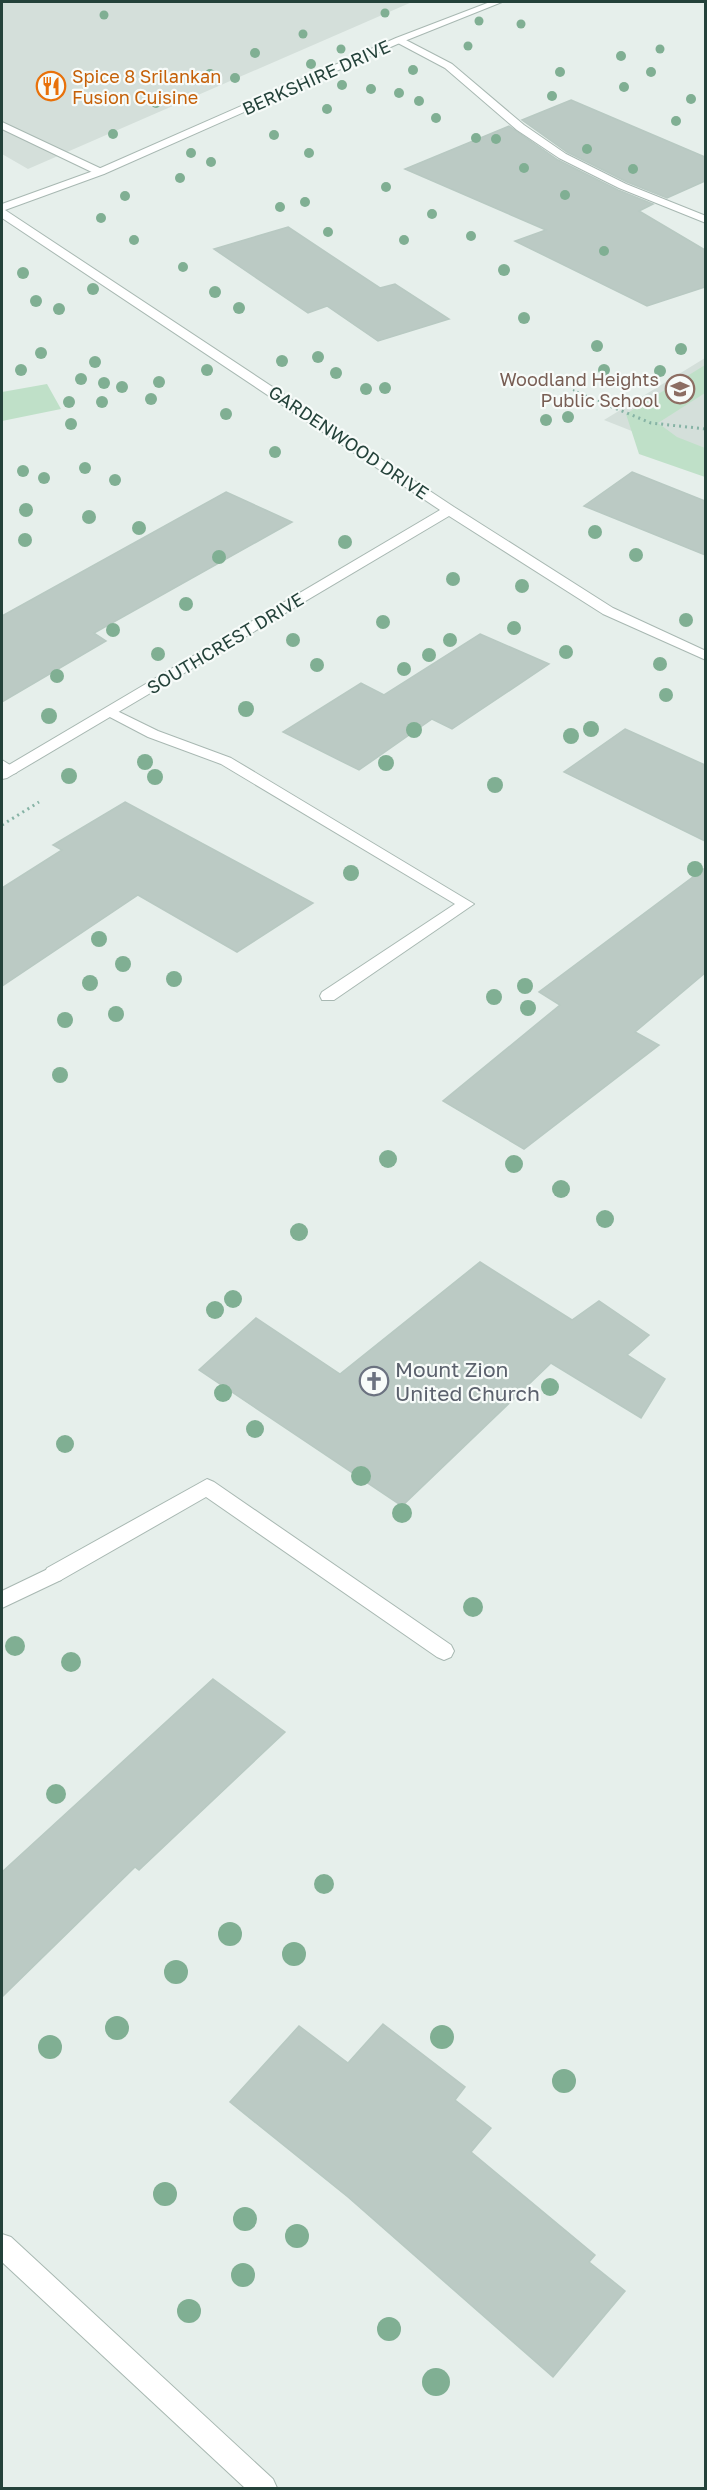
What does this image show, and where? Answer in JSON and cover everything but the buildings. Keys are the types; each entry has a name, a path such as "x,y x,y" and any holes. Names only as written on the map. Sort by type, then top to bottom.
{"street":[{"name":"BERKSHIRE DRIVE","path":"2,208 100,172 399,40 497,2"},
{"path":"399,40 424,51 453,70 541,143 579,166 705,220"},
{"path":"2,125 100,172"},
{"name":"GARDENWOOD DRIVE","path":"2,213 449,510 608,611 705,656"},
{"name":"SOUTHCREST DRIVE","path":"5,770 111,711 449,510"},
{"path":"111,711 153,734 226,761 466,903 328,996"},
{"path":"2,1600 54,1574 207,1487 444,1651"},
{"path":"2,2246 264,2488"}],"path":[{"path":"573,390 651,423 705,429"}],"shaded area":[{"path":"2,2 412,2 28,169 2,154"},
{"name":"Woodland Heights Public School","path":"705,358 705,460 604,420"}],"green space":[{"path":"705,365 705,393 658,423 677,437 705,448 705,477 639,454 626,414"},
{"path":"47,384 61,409 2,421 2,392"}],"place":[{"name":"Spice 8 Srilankan Fusion Cuisine","path":"51,86"},
{"name":"Woodland Heights Public School","path":"680,389"},
{"name":"Mount Zion United Church","path":"374,1381"}]}
